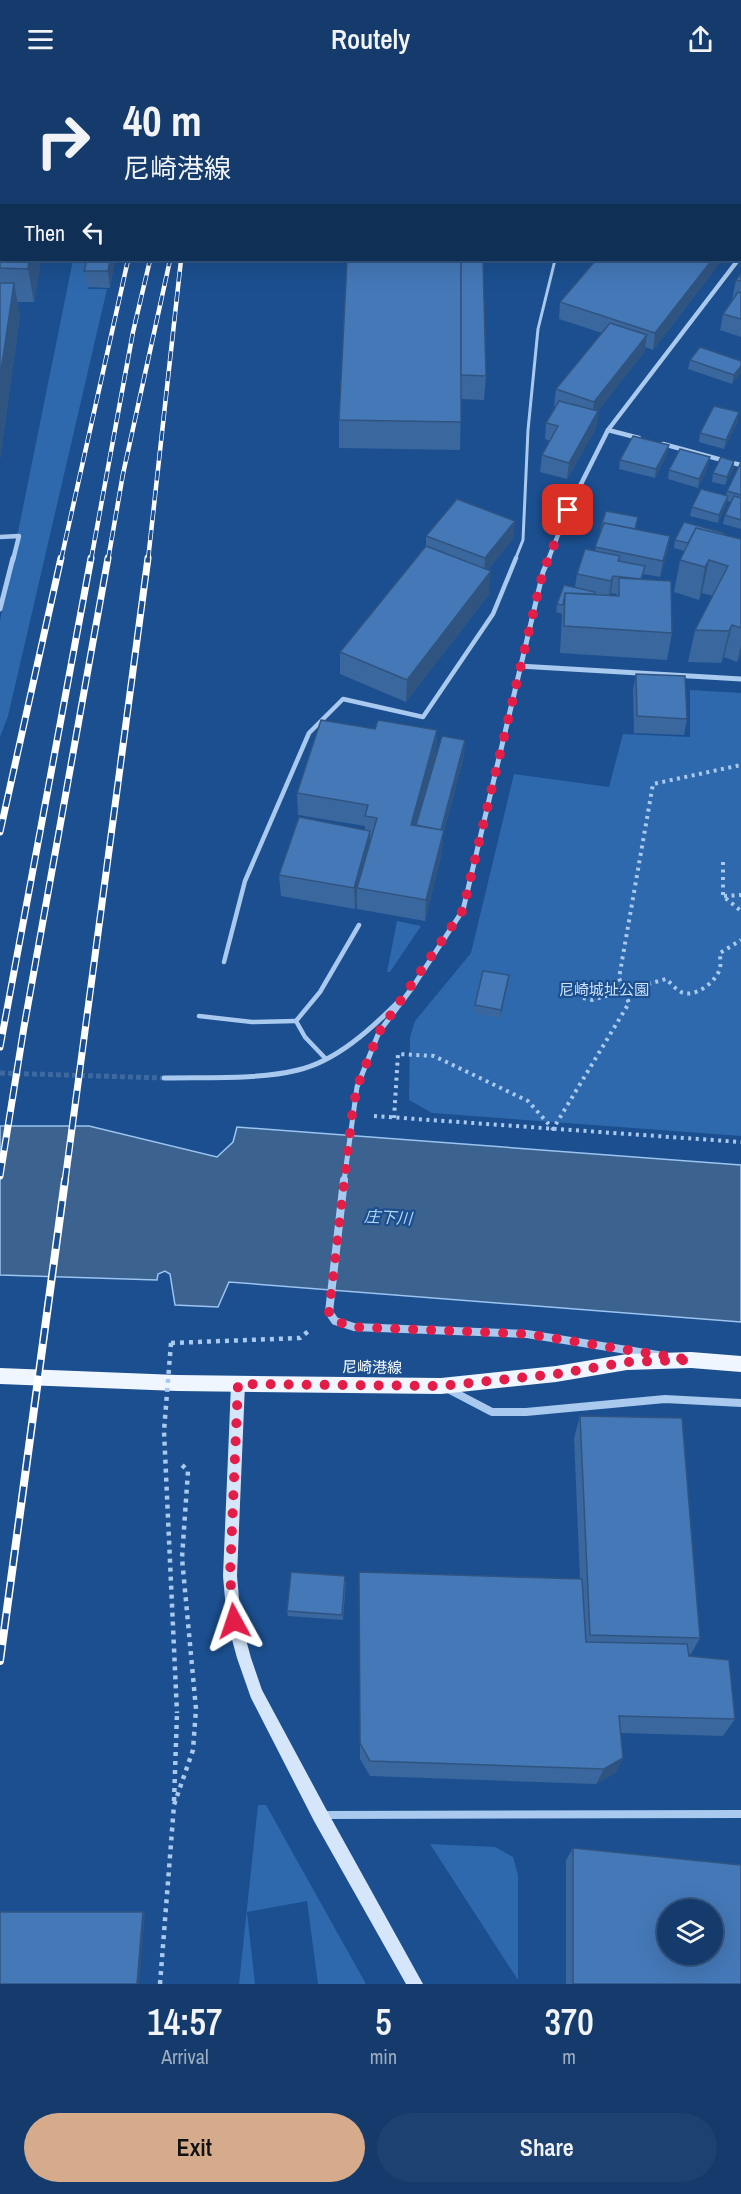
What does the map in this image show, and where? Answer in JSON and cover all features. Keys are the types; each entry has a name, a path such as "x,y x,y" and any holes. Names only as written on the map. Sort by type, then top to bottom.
{"main road":[{"name":"尼崎港線","path":"0,1376 238,1384 441,1386 556,1374 627,1362 691,1360 741,1364"}],"street":[{"path":"691,1360 527,1334 354,1327 335,1321 329,1312 357,1087 379,1032 412,988 463,910 543,572 568,510 608,430 738,261"},
{"path":"608,430 641,439"},
{"path":"652,442 741,465"},
{"path":"0,537 18,536 0,609"},
{"path":"519,666 741,679"},
{"path":"164,1078 243,1076 299,1070 337,1053 380,1020 412,988"},
{"path":"238,1384 230,1576 234,1621 244,1658 256,1693 320,1815 416,1984"},
{"path":"441,1386 492,1412 526,1412 665,1399 741,1403"},
{"path":"320,1815 741,1814"}],"lane":[{"path":"224,962 245,881 309,734 343,699 423,717 493,614 523,540 528,430 538,329 555,261"},
{"path":"199,1016 252,1022 296,1020 320,992 359,925"},
{"path":"296,1020 305,1037 325,1059"}],"path":[{"path":"553,1129 629,1003 619,978 654,784 741,765"},
{"path":"723,862 723,896"},
{"path":"723,896 741,896"},
{"path":"723,896 741,911"},
{"path":"583,998 592,1000 666,979 681,992 697,991 708,985 720,968 720,953 741,940"},
{"path":"394,1118 398,1054 434,1056 528,1101 553,1129"},
{"path":"373,1116 741,1142"},
{"path":"160,1984 174,1804 177,1713 164,1431 171,1343 300,1338 329,1312"},
{"path":"174,1804 193,1750 196,1709 182,1558 188,1471 180,1463"}],"green space":[{"path":"73,261 94,261 88,289 107,289 8,716 0,737 0,621"},
{"name":"尼崎城址公園","path":"690,690 741,693 741,1136 432,1113 409,1100 410,1037 415,1021 471,953 514,774 609,787 623,734 690,737"},
{"path":"397,921 421,926 390,972 387,972"},
{"path":"258,1805 266,1805 366,1984 318,1984 307,1901 247,1912 255,1984 239,1984"},
{"path":"430,1844 495,1847 513,1857 518,1875 518,1980"}],"water":[{"name":"庄下川","path":"0,1126 89,1126 217,1157 233,1142 237,1127 741,1165 741,1322 229,1282 218,1307 175,1305 170,1274 165,1271 158,1274 157,1280 0,1275"}],"building":[{"path":"0,261 29,261 28,269 0,268"},
{"path":"87,261 110,261 108,271 84,271"},
{"path":"347,261 461,261 461,422 339,420"},
{"path":"461,261 483,261 486,376 461,375"},
{"path":"595,261 711,261 655,333 560,302"},
{"path":"0,283 14,283 0,378"},
{"path":"738,292 741,293 741,319 723,314"},
{"path":"610,323 647,335 594,402 556,389"},
{"path":"700,347 741,361 741,366 734,375 690,360"},
{"path":"559,401 598,411 569,463 542,455 558,426 546,423"},
{"path":"714,406 739,412 726,440 700,433"},
{"path":"633,436 669,445 656,469 620,460"},
{"path":"680,449 710,457 699,479 669,470"},
{"path":"721,457 734,461 727,477 713,473"},
{"path":"741,462 741,495 727,491"},
{"path":"701,489 728,496 719,515 692,507"},
{"path":"734,496 741,498 741,520 725,515"},
{"path":"457,499 515,521 485,558 426,536"},
{"path":"606,511 638,517 635,529 604,523 601,526"},
{"path":"684,522 724,533 724,535 696,528 688,543 675,540"},
{"path":"604,523 670,536 663,561 595,547"},
{"path":"696,528 741,539 741,628 732,625 729,631 695,630 728,566 709,560 705,567 680,560"},
{"path":"426,546 491,571 407,680 340,652"},
{"path":"585,549 620,556 618,561 645,566 641,579 613,576 611,581 577,574"},
{"path":"619,578 671,581 672,633 564,626 565,593 619,596"},
{"path":"564,585 595,592 594,594 565,593 563,605 557,604"},
{"path":"636,674 685,676 687,719 637,716"},
{"path":"321,720 375,729 378,720 437,730 411,825 444,830 426,900 357,888 377,818 365,816 368,805 297,793"},
{"path":"442,736 465,740 441,830 416,825"},
{"path":"299,817 370,831 354,888 279,875"},
{"path":"483,971 509,975 501,1010 475,1005"},
{"path":"580,1416 682,1418 700,1638 590,1635"},
{"path":"291,1572 345,1576 342,1615 287,1611"},
{"path":"359,1572 582,1579 586,1642 687,1644 689,1656 729,1660 735,1719 619,1716 623,1758 604,1769 370,1761 360,1743"},
{"path":"573,1848 741,1865 741,1984 573,1984"},
{"path":"0,1912 143,1912 137,1984 0,1984"}],"tunnel":[{"path":"0,1073 164,1078"}],"railway":[{"path":"61,560 128,261"},
{"path":"91,560 133,332 150,261"},
{"path":"108,560 123,474 170,261"},
{"path":"148,560 181,261"},
{"path":"0,832 61,558"},
{"path":"0,1047 91,558"},
{"path":"0,1176 24,1027 108,558"},
{"path":"65,1181 148,558"},
{"path":"0,1661 65,1180"}],"route":[{"path":"234,1621 230,1576 238,1384 441,1386 556,1374 627,1362 691,1360 527,1334 354,1327 335,1321 329,1312 357,1087 379,1032 412,988 463,910 543,572 568,510"}]}
